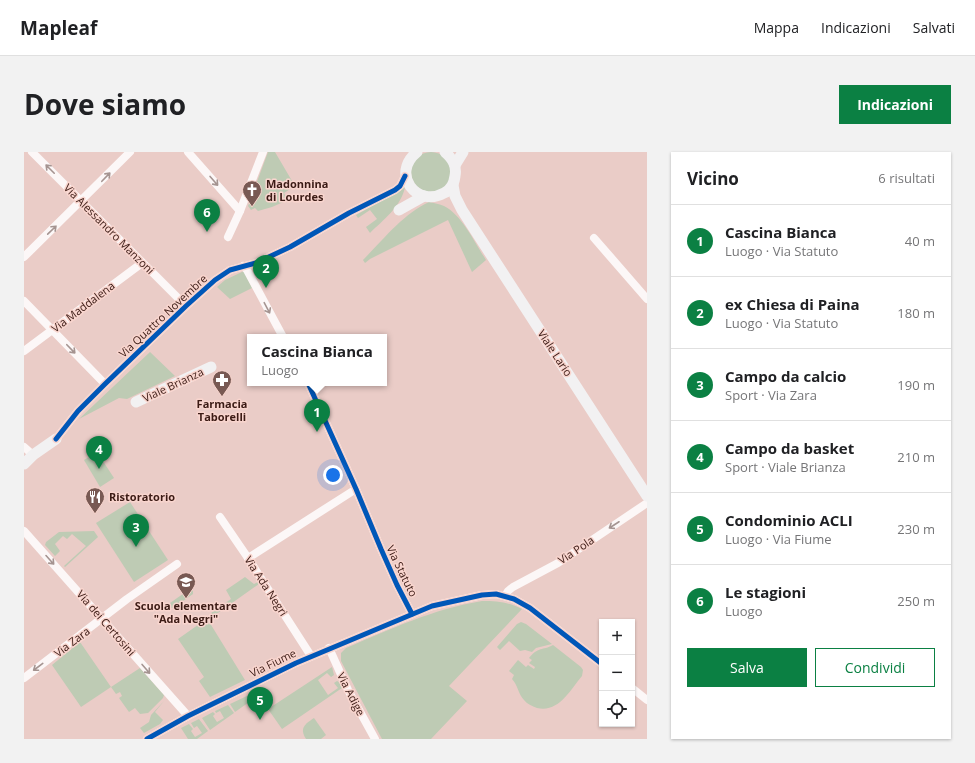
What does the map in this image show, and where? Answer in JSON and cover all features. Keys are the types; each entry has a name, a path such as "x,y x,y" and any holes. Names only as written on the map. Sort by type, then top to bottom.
{"main road":[{"path":"417,152 408,162 406,195 399,210 424,196"},
{"path":"407,180 416,192 424,196 439,196 446,192 453,185 456,176 455,165 446,152"},
{"path":"455,165 463,152"},
{"name":"Viale Lario","path":"453,185 455,196 462,210 647,496"},
{"name":"Viale Lario","path":"439,196 462,210"},
{"name":"Viale Brianza","path":"136,402 211,367"},
{"path":"24,464 33,455 56,439"}],"street":[{"name":"Via Alessandro Manzoni","path":"32,152 82,200 142,263 186,306"},
{"path":"24,257 130,152"},
{"path":"188,152 240,211"},
{"path":"228,237 263,152"},
{"name":"Via Quattro Novembre","path":"56,439 78,411 105,384 186,306 222,275 230,270 256,262 290,247 395,190 407,180"},
{"path":"594,238 647,299"},
{"name":"Via Maddalena","path":"24,351 142,263"},
{"path":"243,266 247,270 282,334"},
{"path":"24,301 105,384"},
{"name":"Via Statuto","path":"309,386 398,587 412,614 432,606 482,595 496,594 505,596 530,608 599,662"},
{"path":"24,447 33,455"},
{"path":"248,558 356,489"},
{"name":"Via Pola","path":"505,596 513,587 558,562 647,503"},
{"name":"Via Ada Negri","path":"220,517 248,558 310,656"},
{"name":"Via dei Certosini","path":"24,531 188,716"},
{"name":"Via Zara","path":"24,678 132,595 178,564"},
{"name":"Via Fiume","path":"147,739 188,716 310,656 412,614"},
{"name":"Via Adige","path":"329,648 354,703 375,739"},
{"path":"635,690 647,700"}],"green space":[{"path":"268,152 275,152 295,186 284,193 288,200 258,211 255,208 251,210 248,206"},
{"path":"427,152 435,152 442,155 448,161 451,172 448,183 442,189 435,192 427,192 420,189 414,183 411,176 411,168 414,161 420,155"},
{"path":"403,185 405,187 403,194 396,207 370,233 366,227 377,219 370,210 358,218 356,215 392,195"},
{"path":"429,202 444,206 457,216 468,230 486,260 472,272 448,220 370,259 365,263 363,260 402,220"},
{"path":"244,271 252,288 230,299 217,287 225,280"},
{"path":"150,352 175,376 127,399 119,398 79,419"},
{"path":"97,452 114,478 100,487 84,460"},
{"path":"130,502 168,560 134,582 96,523"},
{"path":"94,531 98,537 65,567 64,566 86,546 72,534 67,539 63,536 55,544 60,551 55,556 45,545 46,542 59,532"},
{"path":"245,577 254,584 258,582 259,584 208,620 245,680 210,697 199,681 204,677 178,639 212,615 211,613 231,599 226,590"},
{"path":"190,589 193,591 193,594 173,608 170,608 170,603"},
{"path":"482,601 502,602 522,609 449,686 467,701 431,739 382,739 341,661 341,653 346,648 412,620 446,609"},
{"path":"521,622 526,624 552,644 536,648 532,652 525,650 520,651 509,641 500,650 497,647 517,624"},
{"path":"80,642 111,687 81,707 52,665"},
{"path":"553,645 581,667 583,670 582,676 558,704 545,709 537,708 528,704 522,698 516,684 512,679 514,675 509,671 518,660 526,667 528,665 534,669 535,667 529,663 532,660 529,658 532,654 538,650"},
{"path":"332,667 334,675 331,677 327,673 318,680 328,695 338,688 334,683 337,681 342,688 282,729 268,709"},
{"path":"140,668 164,695 163,698 148,713 140,714 135,708 129,712 119,698 122,696 120,692 116,694 111,687"},
{"path":"249,695 252,700 235,712 230,704"},
{"path":"164,701 155,712 163,720 160,724 144,733 140,728 149,722 151,715"},
{"path":"228,705 234,713 210,730 202,718 213,712 215,714 213,716 217,722 224,718 220,711 216,713 215,711"},
{"path":"314,718 326,735 321,739 306,739 303,729 308,722"},
{"path":"199,719 208,731 197,739 188,739 181,728 189,724 193,729 191,731 195,737 202,733 197,726 194,728 191,723"}],"cycle path":[{"path":"56,439 78,411 186,306 215,280 230,270 256,263 290,247 349,213 395,190 400,186 405,176"},
{"path":"309,386 397,585 412,614"},
{"path":"147,739 188,716 296,663 432,606 482,595 496,594 514,599 530,608 599,662"}],"place":[{"name":"Madonnina di Lourdes","path":"252,207"},
{"name":"Le stagioni","path":"207,232"},
{"name":"ex Chiesa di Paina","path":"266,288"},
{"name":"Farmacia Taborelli","path":"222,397"},
{"name":"Cascina Bianca","path":"317,432"},
{"name":"Campo da basket","path":"99,469"},
{"name":"Ristoratorio","path":"95,514"},
{"name":"Campo da calcio","path":"136,547"},
{"name":"Scuola elementare \"Ada Negri\"","path":"186,599"},
{"name":"Condominio ACLI","path":"260,720"}]}
